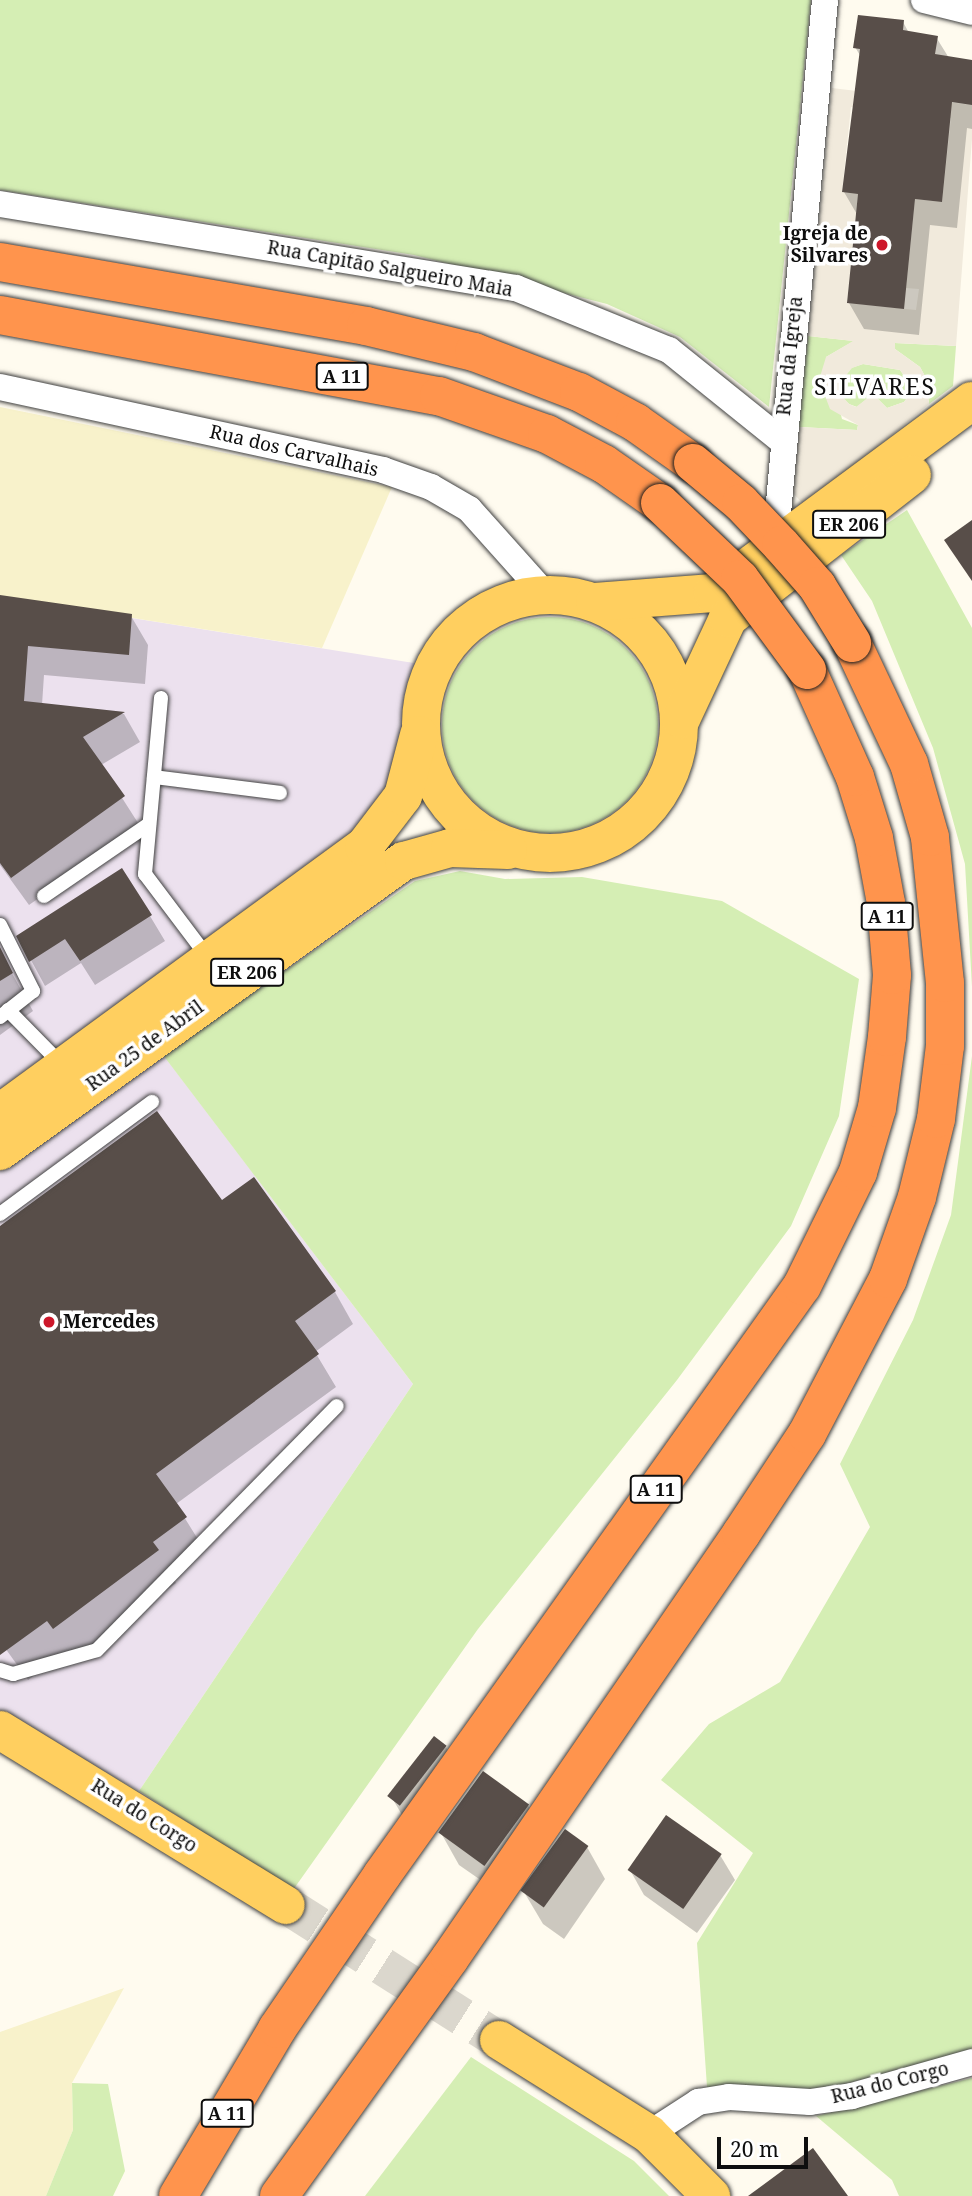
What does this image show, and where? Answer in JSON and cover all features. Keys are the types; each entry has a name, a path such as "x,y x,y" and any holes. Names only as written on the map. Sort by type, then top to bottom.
{"highway":[{"path":"0,261 366,326 474,352 579,393 635,422 741,503 817,586 852,643 909,764 929,837 945,983 945,1046 936,1119 917,1197 888,1279 807,1434 741,1534 450,1958 279,2196"},
{"name":"A 11","path":"0,315 439,396 547,434 604,464 660,503 740,579 807,670 855,777 874,838 887,915 892,975 877,1108 858,1172 832,1233 788,1308 382,1875 277,2029 178,2196"}],"main road":[{"name":"ER 206","path":"972,401 713,593 595,602 545,594 505,602 469,622 442,652 425,689 420,730 428,770 448,806 478,833 515,850 556,855 596,847 631,827 659,797 676,759 681,719 728,618 972,432"},
{"name":"ER 206","path":"595,602 629,620 656,647 673,681 681,719"},
{"name":"Rua 25 de Abril","path":"0,1113 364,847 404,796 420,730"},
{"name":"Rua 25 de Abril","path":"0,1151 404,861 450,848 515,850"},
{"name":"Rua do Corgo","path":"0,1730 286,1905"},
{"path":"499,2040 649,2134 711,2196"}],"street":[{"name":"Rua da Igreja","path":"775,546 782,441 825,0"},
{"path":"924,0 972,12"},
{"name":"Rua Capitão Salgueiro Maia","path":"0,204 516,288 669,350 782,441"},
{"name":"Rua dos Carvalhais","path":"0,387 356,464 431,487 469,509 545,594"},
{"name":"Rua do Corgo","path":"649,2134 698,2102 729,2096 810,2102 831,2099 972,2062"}],"lane":[{"path":"161,698 145,874 209,960"},
{"path":"154,776 280,793"},
{"path":"44,896 149,824"},
{"path":"0,925 33,991 4,1014 64,1067"},
{"path":"0,1214 152,1102"},
{"path":"0,1656 7,1672 97,1650 337,1406"}],"shaded area":[{"path":"832,88 972,105 972,139 956,346 895,343 895,349 920,367 926,378 929,404 806,507 791,491 799,427 857,430 858,425 830,409 819,380 826,357 853,341 808,336","holes":["851,107 951,118 942,202 915,199 906,288 919,289 916,310 847,303 858,194 842,192","863,364 900,370 912,387 904,402 887,408 877,398 886,394 886,384 871,376 859,384 869,397 856,407 849,404 841,395 839,384 852,368"]},
{"path":"0,407 392,487 322,648 0,597"},
{"path":"0,597 420,664 394,790 355,842 0,1092"},
{"path":"155,1044 413,1384 139,1791 0,1713 0,1154"},
{"path":"124,1988 72,2083 73,2130 46,2196 0,2196 0,2032"}],"green space":[{"path":"0,0 811,0 769,407 680,337 607,304 414,255 0,190"},
{"path":"808,336 854,341 826,357 842,419 858,425 857,430 799,427"},
{"path":"895,343 956,346 953,386 929,404 926,378 920,367 895,349"},
{"path":"863,364 900,370 912,387 904,402 887,408 877,398 879,378 871,376 862,380 869,397 857,407 849,404 841,396 839,384 851,368"},
{"path":"907,510 972,628 972,987 965,864 933,748 872,601 841,555"},
{"path":"550,617 592,625 627,648 650,683 658,725 650,767 627,802 592,825 550,833 508,825 473,802 450,767 442,725 450,683 473,648 508,625"},
{"path":"460,871 505,879 582,877 722,901 859,979 839,1116 791,1226 677,1380 478,1629 293,1890 139,1791 413,1384 163,1055 415,881"},
{"path":"972,1056 972,2051 814,2092 707,2087 697,1943 753,1853 661,1780 709,1724 780,1682 870,1527 840,1464 913,1320 951,1215"},
{"path":"471,2057 634,2161 669,2196 365,2196"},
{"path":"972,2078 972,2196 899,2196 892,2180 816,2116"},
{"path":"72,2083 108,2084 125,2171 113,2196 46,2196 73,2130"}],"building":[{"name":"Igreja de Silvares","path":"858,15 904,20 903,30 938,36 935,54 972,60 972,105 952,102 942,202 915,199 904,309 847,303 858,194 842,192 860,49 853,48"},
{"path":"972,520 972,581 944,540"},
{"path":"0,595 132,614 129,655 28,646 24,701 125,712 83,737 125,796 11,878 0,863"},
{"path":"122,868 152,915 80,961 65,939 29,962 16,936"},
{"path":"0,947 13,973 0,981"},
{"path":"157,1111 222,1200 254,1177 336,1291 295,1321 319,1354 156,1474 187,1517 153,1542 159,1550 53,1629 47,1621 0,1655 0,1226"},
{"path":"434,1736 447,1746 400,1806 387,1796"},
{"path":"483,1771 529,1805 484,1866 438,1832"},
{"path":"666,1815 722,1854 683,1909 628,1870"},
{"path":"565,1829 588,1846 544,1908 520,1890"},
{"path":"813,2148 848,2196 748,2196"}],"tunnel":[{"path":"286,1905 499,2040"}],"place":[{"name":"Igreja de Silvares","path":"882,245"},
{"name":"Mercedes","path":"49,1322"}],"district":[{"name":"SILVARES","path":"875,386"}]}
